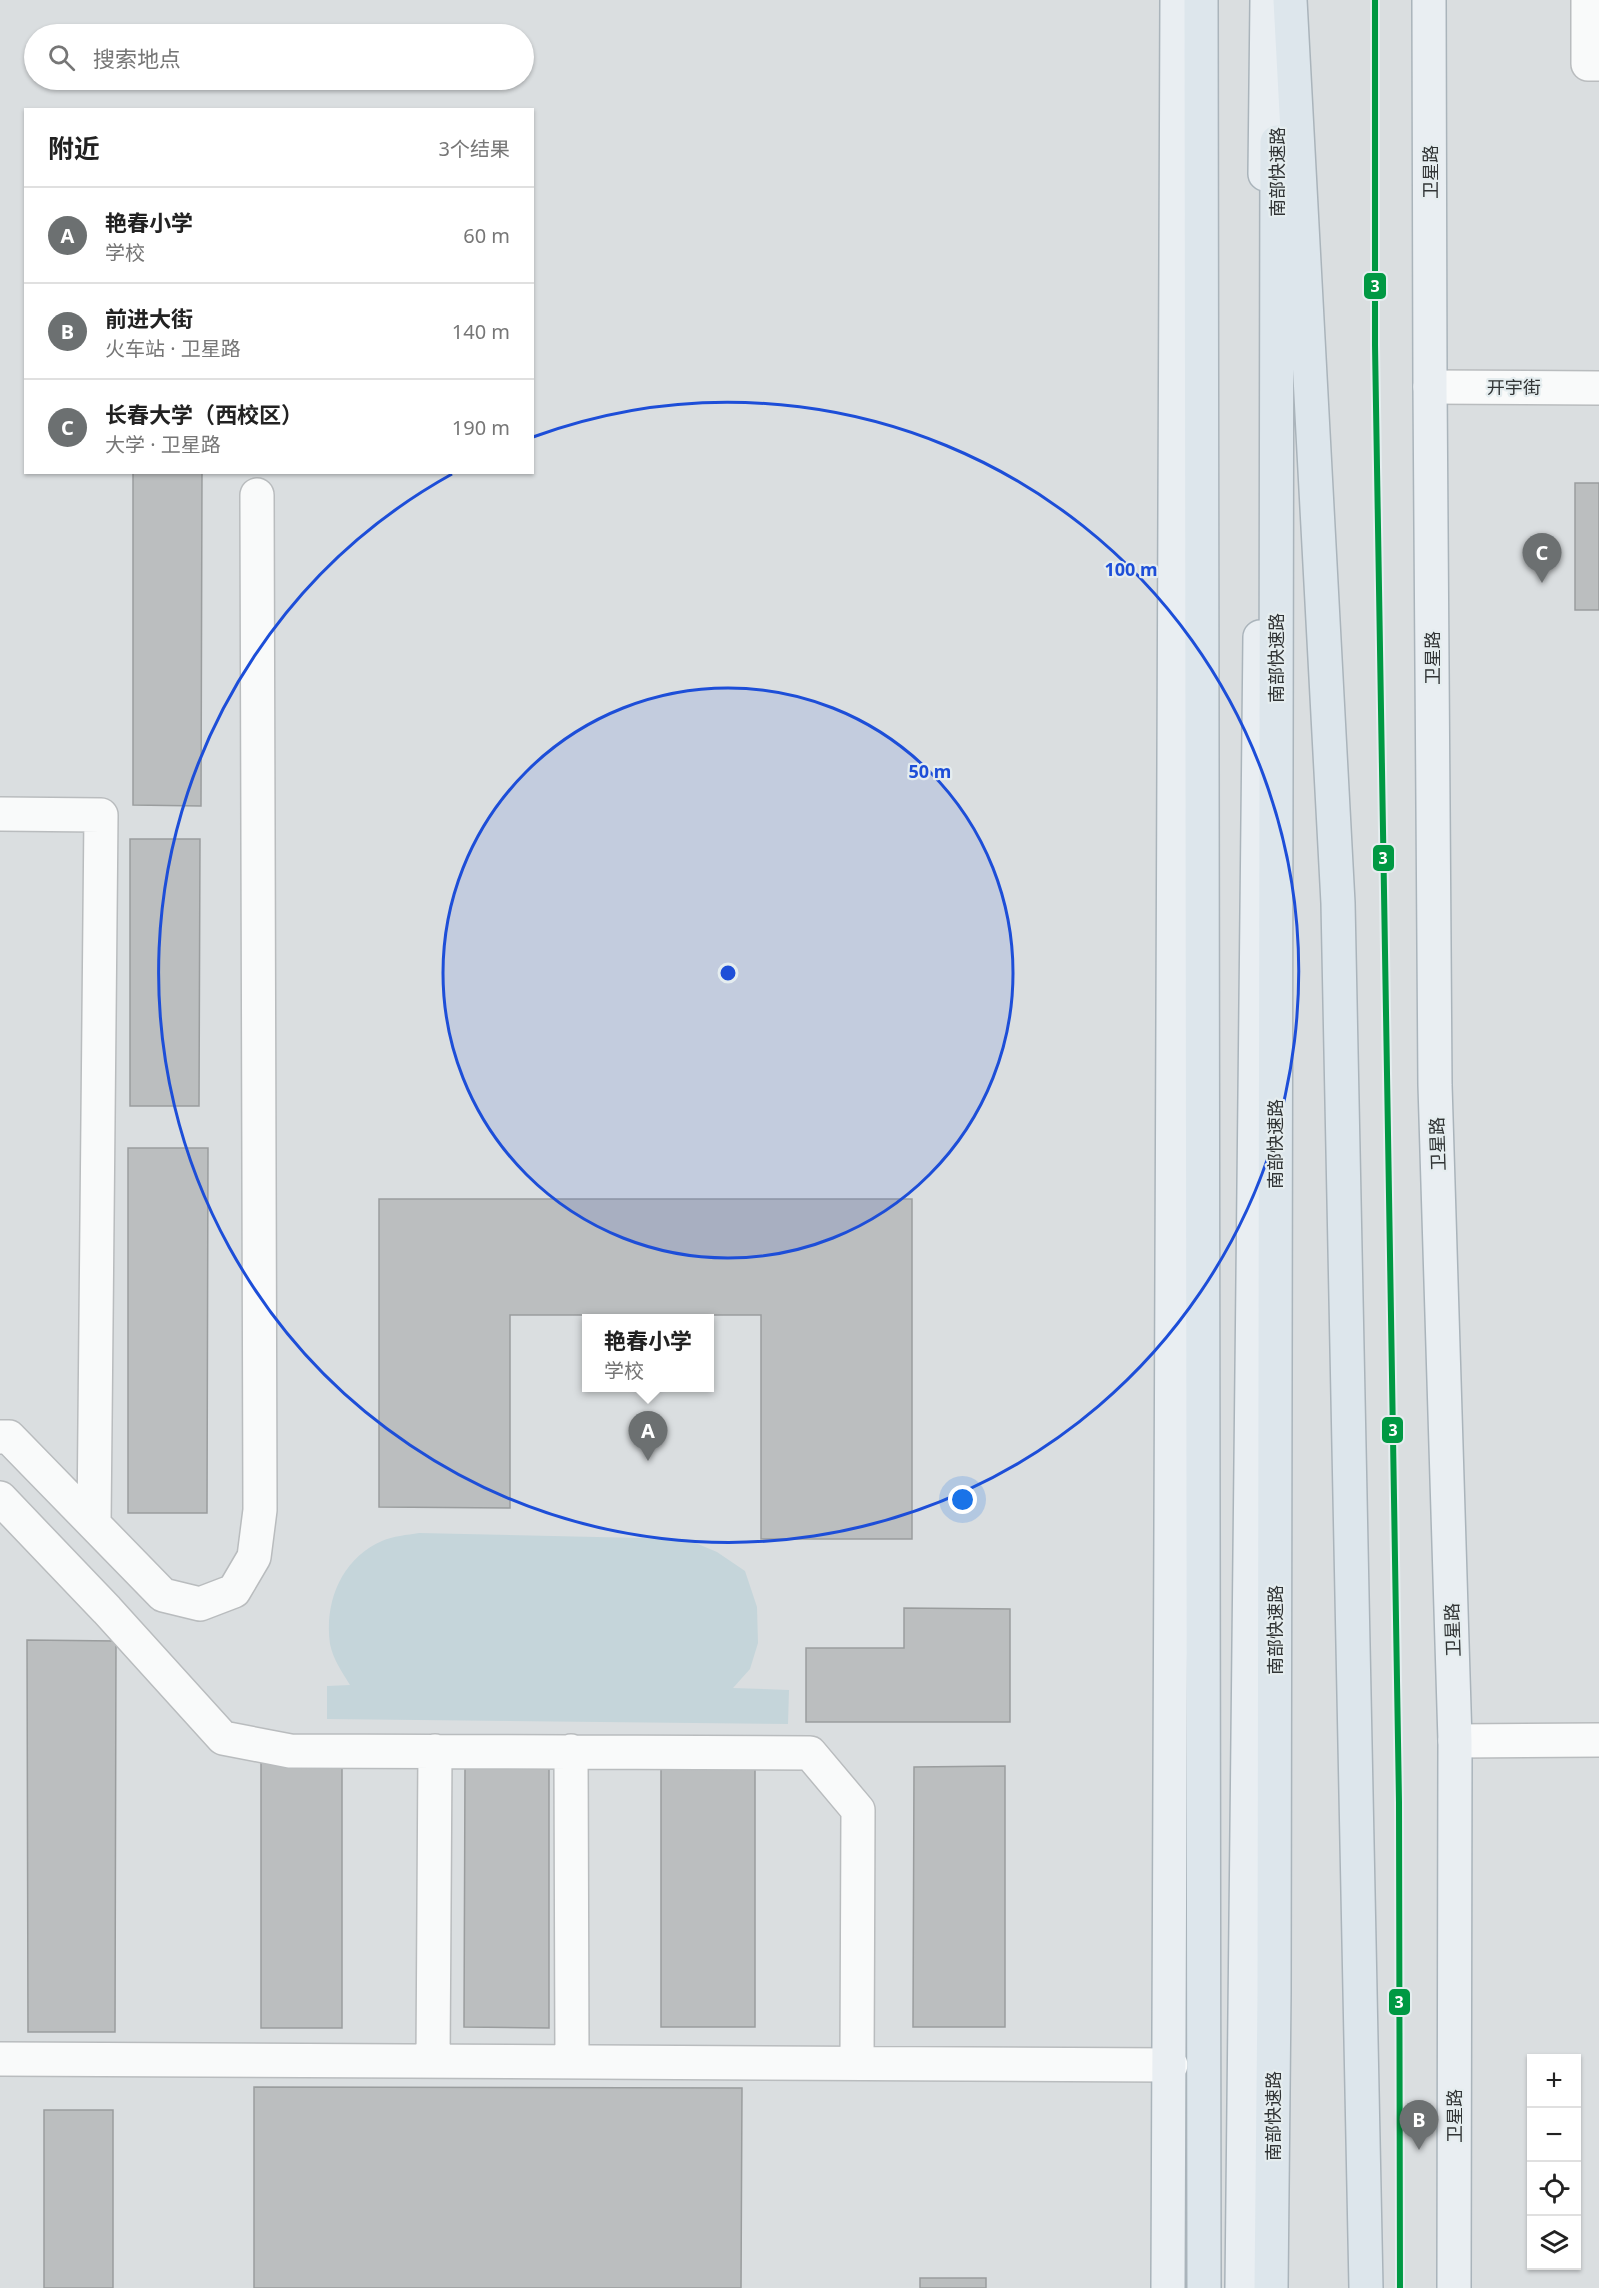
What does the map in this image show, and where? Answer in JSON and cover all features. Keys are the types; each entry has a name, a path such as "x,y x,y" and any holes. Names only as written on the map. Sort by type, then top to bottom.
{"highway":[{"path":"1201,0 1204,2288"},
{"name":"南部快速路","path":"1271,2288 1274,1982 1277,0"},
{"path":"1290,0 1338,903 1366,2288"}],"main road":[{"path":"1168,2288 1171,2065 1177,0"},
{"path":"1242,2288 1267,0"},
{"name":"卫星路","path":"1430,0 1430,387 1436,1085 1455,1741 1454,2288"}],"street":[{"path":"1588,0 1587,64 1599,64"},
{"name":"开宇街","path":"1430,387 1599,388"},
{"path":"0,1437 9,1437 163,1595 200,1604 234,1591 254,1557 260,1510 257,495"},
{"path":"0,814 101,815 94,1524"},
{"path":"0,1498 107,1610 223,1738 290,1751 810,1754 858,1810 857,2063"},
{"path":"1455,1741 1599,1740"},
{"path":"433,2061 435,1751"},
{"path":"571,1751 572,2062"},
{"path":"0,2059 1171,2065"}],"shaded area":[{"path":"419,1533 686,1539 717,1552 745,1571 757,1607 758,1643 750,1669 733,1688 789,1690 788,1724 327,1719 327,1686 350,1685 330,1644 330,1613 339,1583 356,1558 368,1549 391,1538"}],"building":[{"path":"133,474 202,474 201,806 133,805"},
{"path":"1575,483 1599,483 1599,610 1575,610"},
{"path":"130,839 200,839 199,1106 130,1106"},
{"path":"128,1148 208,1148 207,1513 128,1513"},
{"path":"379,1199 912,1199 912,1539 761,1539 761,1315 510,1315 510,1508 379,1507"},
{"path":"904,1608 1010,1609 1010,1722 806,1722 806,1648 904,1648"},
{"path":"27,1640 116,1641 115,2032 28,2032"},
{"path":"261,1760 342,1760 342,2028 261,2028"},
{"path":"661,1765 755,1765 755,2027 661,2027"},
{"path":"465,1766 549,1766 549,2028 464,2027"},
{"path":"1005,1766 1005,2027 913,2027 914,1767"},
{"path":"254,2087 742,2088 741,2288 254,2288"},
{"path":"44,2110 113,2110 113,2288 44,2288"},
{"path":"920,2278 986,2278 986,2288 920,2288"}],"transit line":[{"name":"3","path":"1375,0 1375,345 1399,1802 1400,2288"}],"place":[{"name":"长春大学（西校区）","path":"1542,583"},
{"name":"艳春小学","path":"648,1461"},
{"name":"前进大街","path":"1419,2150"}]}
